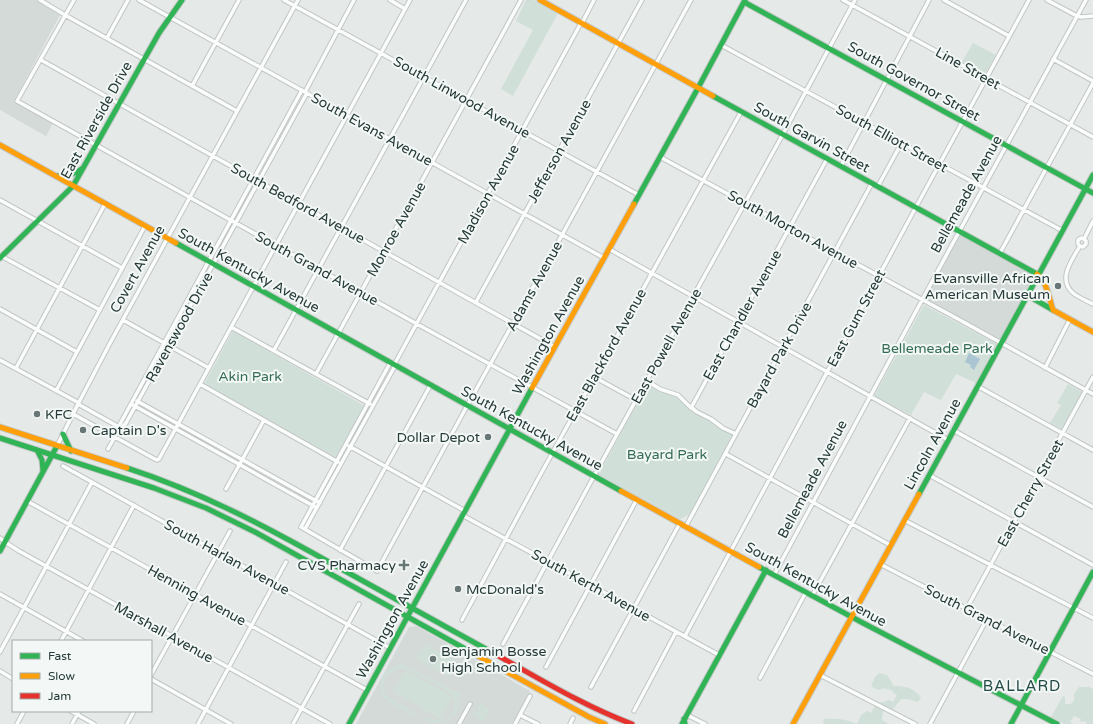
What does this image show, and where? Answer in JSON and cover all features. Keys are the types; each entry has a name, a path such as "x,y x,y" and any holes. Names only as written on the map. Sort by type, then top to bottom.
{"main road":[{"name":"East Riverside Drive","path":"1,256 38,222 73,186 159,33 182,0"},
{"name":"South Garvin Street","path":"540,0 1039,275"},
{"name":"Washington Avenue","path":"349,724 509,429 745,1"},
{"name":"South Governor Street","path":"745,1 1093,193"},
{"name":"South Kentucky Avenue","path":"0,145 430,386 812,596 1057,724"},
{"path":"52,174 64,176 75,174 83,168 89,159"},
{"name":"Lincoln Avenue","path":"794,724 890,545 1093,175"},
{"path":"1039,275 1044,282 1053,310"},
{"path":"1027,295 1093,332"},
{"path":"0,427 136,471 195,493 246,516 598,711 632,724"},
{"path":"63,434 71,451"},
{"path":"0,438 137,482 180,498 240,524 530,685 604,724"},
{"name":"Covert Avenue","path":"0,551 57,446"},
{"path":"37,450 42,460 43,471"},
{"path":"318,566 315,563 315,560 319,557 322,558"},
{"path":"684,720 766,570"},
{"path":"1011,724 1093,572"},
{"path":"530,685 537,683 535,676"}],"street":[{"path":"40,0 238,111"},
{"path":"40,60 74,0"},
{"path":"107,38 128,0"},
{"name":"South Evans Avenue","path":"139,0 604,258"},
{"path":"192,86 239,0"},
{"name":"South Linwood Avenue","path":"284,0 639,195"},
{"name":"Covert Avenue","path":"57,446 78,403 298,0"},
{"name":"Ravenswood Drive","path":"108,449 120,428 133,399 164,343 236,223 354,0"},
{"path":"390,0 405,9"},
{"path":"73,414 153,458 158,460 160,458 410,0"},
{"path":"274,350 466,0"},
{"name":"Monroe Avenue","path":"316,374 521,0"},
{"name":"Madison Avenue","path":"393,365 368,404 301,527 305,530 373,406 393,365 594,0"},
{"name":"Jefferson Avenue","path":"476,302 642,0"},
{"name":"Adams Avenue","path":"340,550 377,571 691,0"},
{"name":"Line Street","path":"843,0 1093,137"},
{"name":"East Powell Avenue","path":"503,644 855,0"},
{"path":"841,166 929,0"},
{"path":"944,0 1009,36"},
{"name":"East Gum Street","path":"685,636 1029,0"},
{"path":"1047,0 1076,16 1093,16"},
{"name":"Bellemeade Avenue","path":"774,575 959,231 1086,0"},
{"name":"South Elliott Street","path":"721,45 1062,231"},
{"path":"1000,253 1093,82 1053,59"},
{"name":"South Grand Avenue","path":"40,60 17,101 416,324 617,434"},
{"name":"South Bedford Avenue","path":"40,60 555,346"},
{"name":"Ravenswood Drive","path":"120,428 126,425 211,263 231,221 305,92"},
{"name":"East Blackford Avenue","path":"462,620 552,453 741,112"},
{"path":"878,186 901,144"},
{"name":"South Morton Avenue","path":"660,157 1093,394"},
{"name":"East Chandler Avenue","path":"691,408 828,159"},
{"name":"Bayard Park Drive","path":"686,526 872,183"},
{"path":"0,200 122,268"},
{"path":"16,368 105,204"},
{"path":"1093,221 1084,239 1081,238 1078,240 1078,244 1080,246 1067,269 1066,274 1068,286 1074,294 1093,304"},
{"path":"56,391 145,226"},
{"path":"609,250 948,440"},
{"path":"1,256 100,310"},
{"path":"0,309 77,352"},
{"path":"123,320 209,368"},
{"path":"1045,368 1070,320"},
{"path":"231,327 373,406"},
{"path":"0,360 120,428"},
{"path":"594,377 636,400"},
{"name":"East Cherry Street","path":"967,608 1093,377"},
{"path":"647,381 660,389 678,395 691,408 701,415 711,419 723,428 736,434"},
{"path":"200,384 341,464"},
{"path":"305,530 340,550 430,386"},
{"path":"977,386 1093,450"},
{"path":"133,399 320,503"},
{"path":"131,404 317,508"},
{"path":"812,596 910,418"},
{"path":"226,489 264,420"},
{"path":"953,430 1093,507"},
{"name":"South Kerth Avenue","path":"346,444 423,487 505,539 719,655"},
{"path":"726,454 890,545"},
{"name":"South Harlan Avenue","path":"63,466 390,648"},
{"path":"929,475 1093,565"},
{"path":"0,652 92,482"},
{"path":"546,667 637,499"},
{"name":"Henning Avenue","path":"27,500 367,690"},
{"path":"62,640 134,505"},
{"path":"904,520 1093,618"},
{"path":"591,687 680,523"},
{"path":"152,673 230,531"},
{"name":"Marshall Avenue","path":"0,538 46,566 330,724"},
{"path":"198,724 286,562"},
{"name":"South Grand Avenue","path":"880,564 1093,674"},
{"path":"760,678 806,592"},
{"path":"0,594 80,640"},
{"path":"293,724 359,604"},
{"path":"930,724 987,619"},
{"path":"634,711 676,632"},
{"path":"0,671 12,677"},
{"path":"820,674 915,724"},
{"path":"152,680 231,724"},
{"path":"515,724 530,696"},
{"path":"459,724 470,704"},
{"path":"17,724 23,712"},
{"path":"127,724 133,712"},
{"path":"72,724 78,713 94,724"},
{"path":"520,715 538,724"},
{"path":"570,724 573,718"},
{"path":"684,720 705,724"}],"shaded area":[{"path":"0,0 36,0 60,15 14,101 53,123 46,136 0,110"},
{"path":"960,232 1037,275 1000,341 923,300"},
{"name":"Benjamin Bosse High School","path":"416,626 530,691 512,724 356,724 409,627"}],"green space":[{"path":"526,0 534,0 558,13 513,96 501,89 533,30 516,21"},
{"path":"973,43 996,55 985,74 962,62"},
{"name":"Bellemeade Park","path":"924,305 997,344 976,383 956,374 941,400 924,392 911,415 874,396"},
{"name":"Akin Park","path":"233,331 365,406 337,458 204,384"},
{"name":"Bayard Park","path":"648,383 678,396 691,409 733,434 690,514 680,519 599,475"},
{"path":"1068,384 1083,392 1062,429 1050,423 1061,405 1057,403"},
{"path":"425,645 458,663 450,677 417,659"},
{"path":"400,663 461,695 460,698 456,697 457,711 455,715 448,718 454,710 455,705 452,695 430,681 403,668 394,670 386,676 383,685 384,690 390,699 421,717 410,713 387,700 382,692 381,681 387,671"},
{"path":"405,671 452,697 440,718 394,692"},
{"path":"879,673 887,675 894,686 909,688 921,697 918,702 901,699 893,709 886,707 883,712 882,720 889,724 857,724 861,715 867,711 871,713 874,707 880,703 889,700 893,702 897,695 893,693 892,690 882,688 881,690 871,686 875,677"},
{"path":"1079,687 1089,687 1093,689 1093,724 1086,724 1086,722 1080,721 1081,719 1074,716 1070,722 1074,724 1064,724 1051,717 1063,696 1065,697 1065,704 1071,704 1074,700 1074,694"},
{"path":"480,704 490,710 488,715 478,709"},
{"path":"477,711 487,716 484,721 474,715"},
{"path":"824,719 833,719 845,720 857,724 823,723"}],"water":[{"path":"969,353 980,359 974,370 970,367 971,365 965,362"}],"traffic: fast":[{"path":"0,258 73,186 159,33 182,0"},
{"path":"634,204 745,0"},
{"path":"744,2 1093,193"},
{"path":"713,96 1037,274"},
{"path":"57,176 71,175 83,168"},
{"path":"919,494 1093,175"},
{"path":"176,243 621,491"},
{"path":"1027,295 1053,310"},
{"path":"349,724 532,388"},
{"path":"63,434 71,451"},
{"path":"0,438 154,488 206,508 255,532 478,656"},
{"path":"0,551 57,446"},
{"path":"37,450 42,460 43,471"},
{"path":"127,468 181,488 260,525 495,654"},
{"path":"759,567 1057,724"},
{"path":"682,724 766,570"},
{"path":"1011,724 1093,572"},
{"path":"684,719 685,724"}],"traffic: slow":[{"path":"540,0 713,96"},
{"path":"0,145 176,243"},
{"path":"532,388 634,204"},
{"path":"1037,274 1043,281 1053,310 1093,332"},
{"path":"0,427 127,468"},
{"path":"621,491 759,567"},
{"path":"793,724 919,494"},
{"path":"478,656 589,717 605,724"}],"traffic: jam":[{"path":"495,654 579,701 632,724"}],"place":[{"name":"Evansville African American Museum","path":"1058,286"},
{"name":"KFC","path":"37,414"},
{"name":"Captain D's","path":"83,430"},
{"name":"Dollar Depot","path":"488,437"},
{"name":"CVS Pharmacy","path":"404,565"},
{"name":"McDonald's","path":"458,589"},
{"name":"Benjamin Bosse High School","path":"433,659"}],"district":[{"name":"BALLARD","path":"1022,686"}]}
